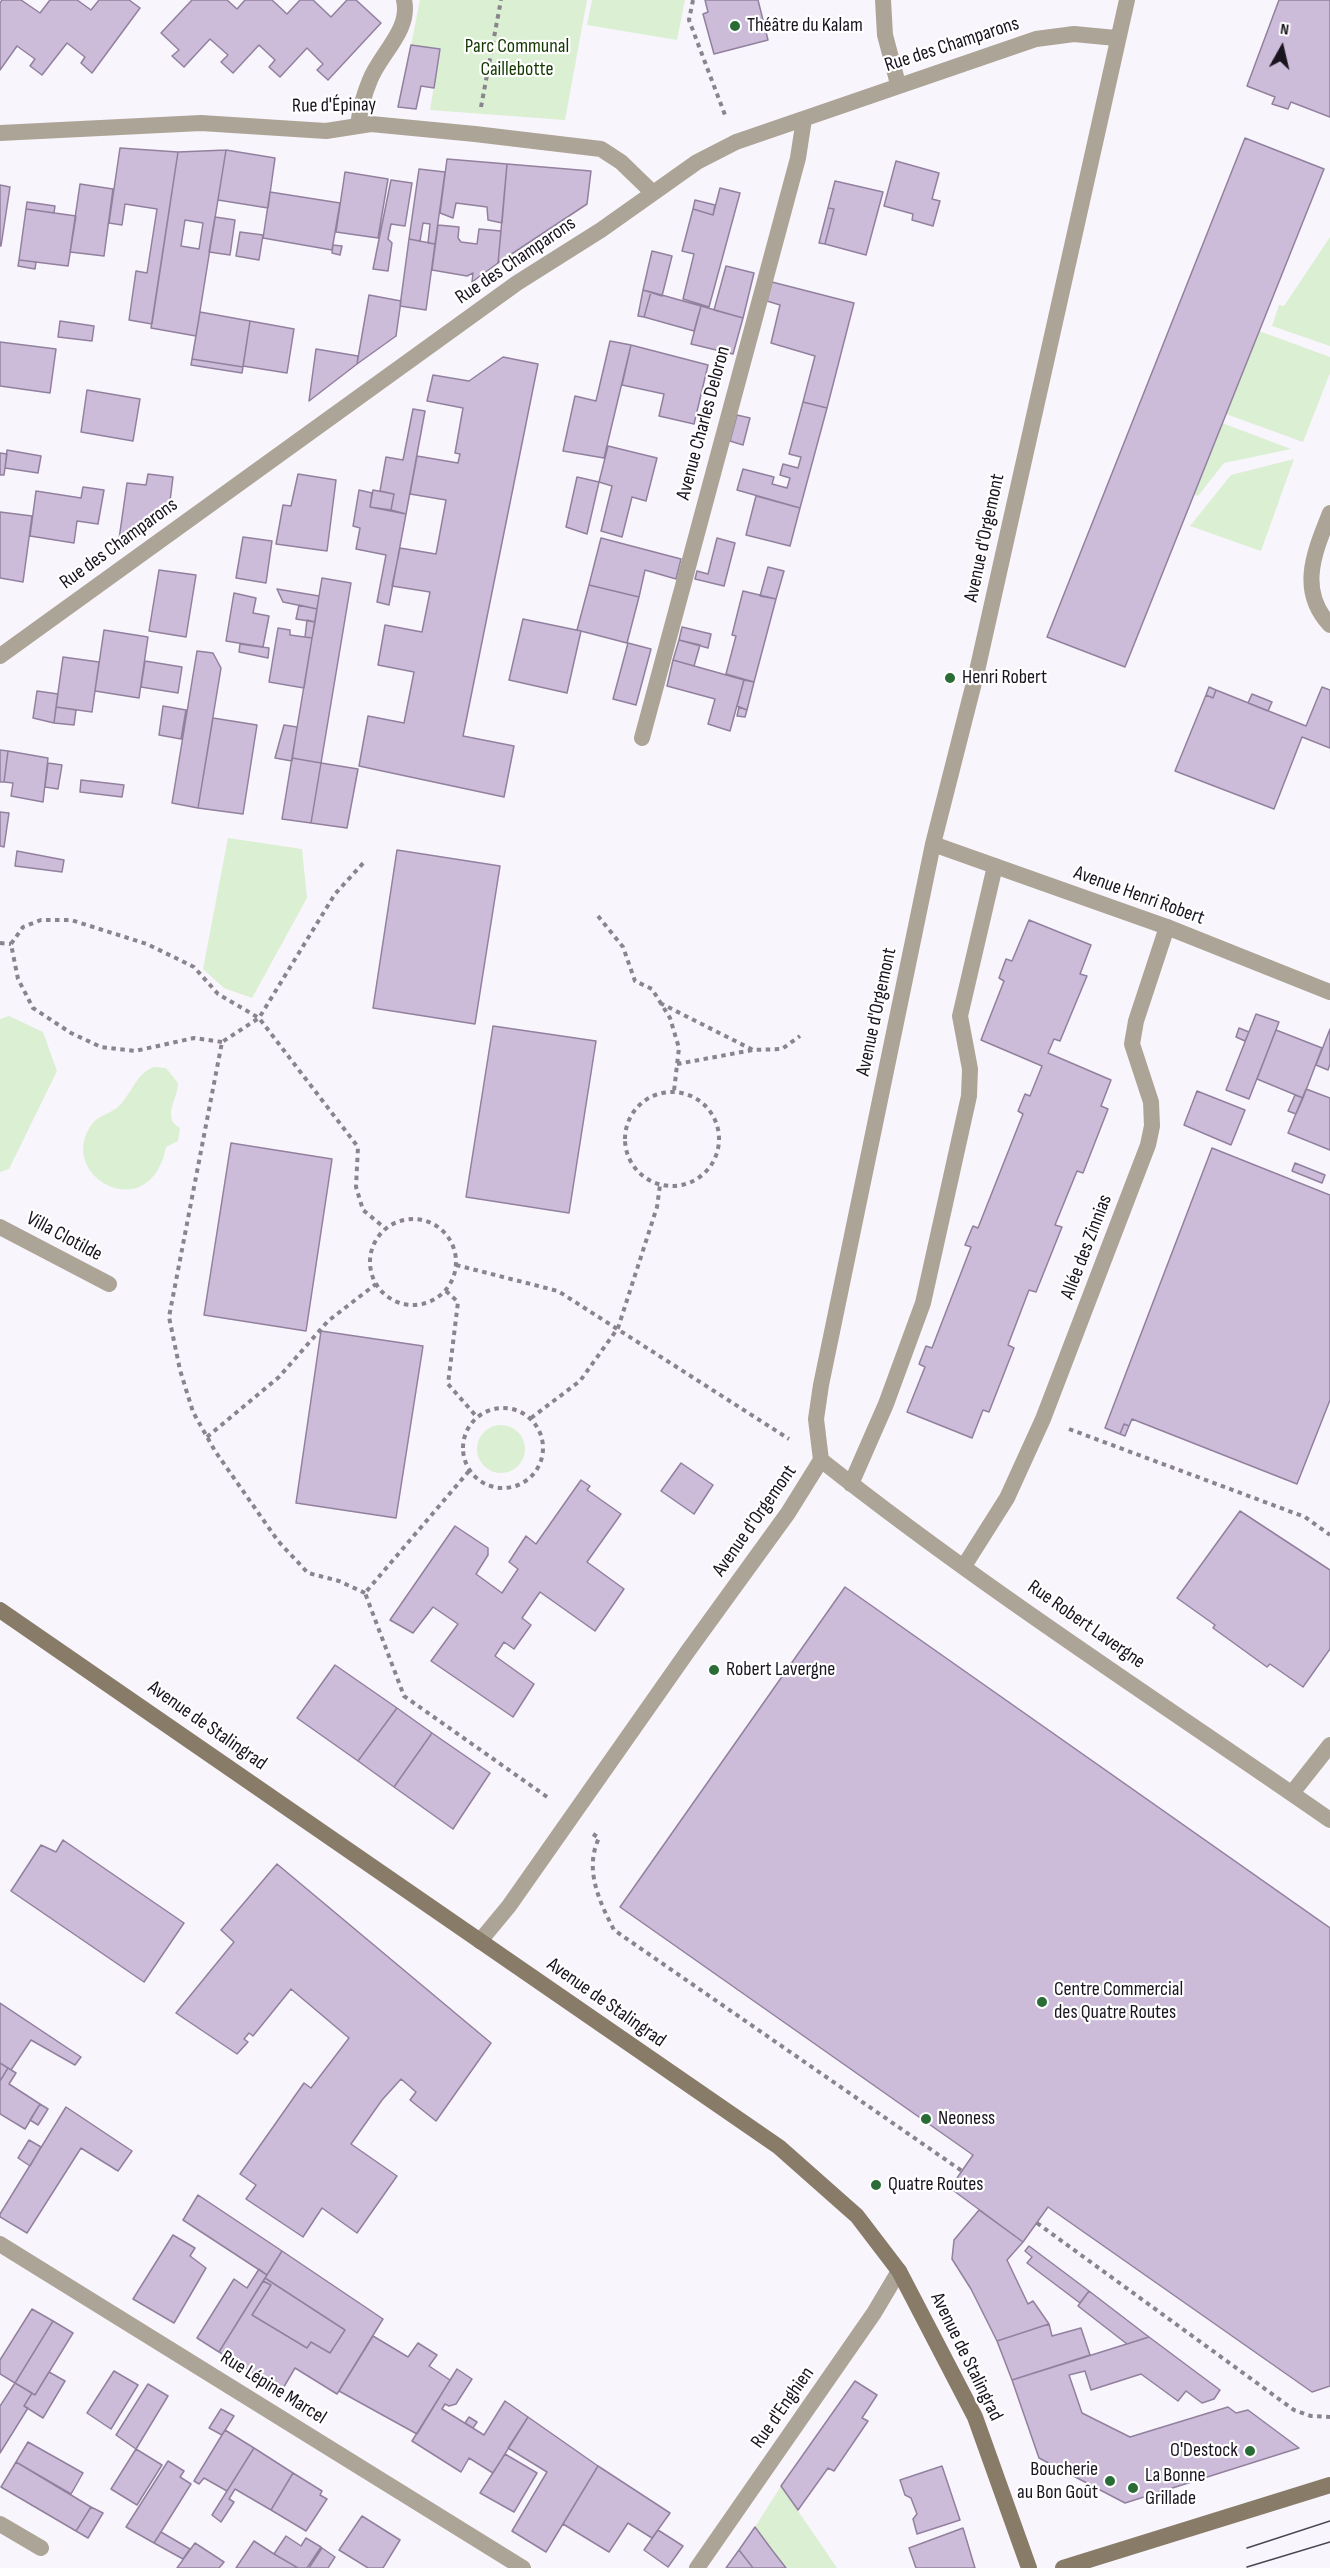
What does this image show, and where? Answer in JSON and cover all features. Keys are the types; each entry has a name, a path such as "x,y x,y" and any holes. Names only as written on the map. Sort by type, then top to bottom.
{"main road":[{"name":"Avenue de Stalingrad","path":"0,1610 778,2147 857,2216 899,2271 975,2417 1029,2568"},
{"path":"1063,2568 1330,2485"}],"street":[{"path":"358,125 370,79 402,27 407,10 404,0"},
{"path":"884,0 885,35 898,84"},
{"name":"Avenue d'Orgemont","path":"480,1941 509,1906 574,1816 688,1651 788,1514 821,1460 816,1419 821,1385 933,844 977,671 1126,0"},
{"name":"Rue des Champarons","path":"0,656 517,283 601,230 706,156 736,142 898,84 1036,39 1074,34 1116,38"},
{"name":"Avenue Charles Deloron","path":"642,738 798,158 804,119"},
{"name":"Rue d'Épinay","path":"0,133 201,123 326,131 358,125 475,134 601,149 621,162 652,192"},
{"path":"1330,513 1312,558 1311,580 1321,616 1330,626"},
{"name":"Avenue Henri Robert","path":"933,844 1167,927 1330,992"},
{"path":"851,1484 886,1404 923,1303 969,1096 970,1069 960,1016 994,866"},
{"name":"Allée des Zinnias","path":"964,1566 1007,1498 1043,1419 1148,1145 1152,1126 1150,1102 1132,1044 1136,1021 1167,927"},
{"name":"Villa Clotilde","path":"0,1227 109,1284"},
{"name":"Rue Robert Lavergne","path":"821,1460 964,1566 1330,1820"},
{"path":"1292,1793 1330,1745"},
{"name":"Rue Lépine Marcel","path":"0,2244 523,2568"},
{"name":"Rue d'Enghien","path":"697,2568 874,2313 899,2271"},
{"path":"0,2524 41,2548"}],"path":[{"path":"475,134 501,0"},
{"path":"693,0 689,20 736,142"},
{"path":"366,860 336,894 259,1018 222,1042 194,1038 135,1051 101,1047 71,1033 33,1008 18,979 11,944 23,927 41,920 71,920 147,944 194,968 218,994 259,1018 358,1147 356,1187 363,1210 386,1229"},
{"path":"598,916 623,947 635,981 652,989 670,1018 679,1048 674,1091"},
{"path":"0,943 11,944"},
{"path":"660,1003 753,1050"},
{"path":"677,1064 753,1050 782,1049 800,1036"},
{"path":"222,1042 169,1317 180,1370 193,1412 238,1485 278,1541 308,1573 339,1581 365,1593 404,1696 574,1816 599,1838 592,1853 591,1875 602,1908 614,1930 962,2171"},
{"path":"674,1091 695,1096 711,1111 719,1130 718,1151 709,1170 691,1183 681,1186 660,1185 641,1175 634,1167 625,1148 626,1126 636,1108 644,1101 663,1092 674,1091"},
{"path":"531,1418 580,1381 618,1328 657,1207 660,1185"},
{"path":"421,1220 438,1227 450,1240 456,1257 456,1265 455,1275 446,1291 429,1303 409,1306 390,1299 376,1284 370,1265 374,1245 386,1229 402,1221 421,1220"},
{"path":"456,1265 558,1291 821,1460"},
{"path":"207,1437 279,1377 328,1321 376,1284"},
{"path":"446,1291 458,1302 448,1384 476,1416"},
{"path":"504,1407 519,1410 531,1418 540,1431 543,1445 542,1460 534,1473 523,1483 509,1488 494,1488 480,1482 469,1471 463,1458 462,1443 467,1429 476,1416 504,1407"},
{"path":"1043,1419 1305,1517 1330,1534"},
{"path":"365,1593 469,1471"},
{"path":"1037,2223 1294,2410 1311,2416 1330,2416"}],"green space":[{"name":"Parc Communal Caillebotte","path":"420,0 587,0 565,120 430,110 440,50 411,45"},
{"path":"592,0 685,0 677,40 587,25"},
{"path":"1330,237 1330,346 1272,326 1279,305 1284,306"},
{"path":"1259,331 1330,357 1330,373 1303,442 1226,414"},
{"path":"1222,423 1291,449 1224,463 1198,496 1194,495"},
{"path":"1294,459 1261,551 1190,526 1231,475"},
{"path":"228,838 302,849 307,898 252,998 224,988 203,969"},
{"path":"9,1016 43,1032 57,1071 9,1169 0,1172 0,1019"},
{"path":"154,1067 166,1068 178,1083 171,1114 174,1124 180,1128 178,1141 166,1147 157,1172 142,1185 126,1189 109,1186 94,1176 85,1161 84,1143 92,1124 118,1107 138,1079"},
{"path":"496,1425 506,1425 518,1432 525,1444 525,1454 518,1466 506,1473 496,1473 481,1462 477,1454 477,1444 488,1429"},
{"path":"781,2486 837,2568 786,2568 755,2527"}],"building":[{"path":"2,0 21,0 40,13 50,0 77,0 91,10 99,0 129,0 140,8 92,73 81,63 85,57 67,43 42,75 30,66 35,59 17,46 0,70 0,3"},
{"path":"192,0 227,0 237,9 245,0 272,0 287,14 300,0 313,0 331,17 347,0 356,0 381,23 328,80 317,70 323,64 307,48 280,77 269,67 275,60 259,45 233,73 221,62 228,55 210,39 184,67 172,56 179,50 161,33"},
{"name":"Théâtre du Kalam","path":"705,0 758,0 768,40 714,54 703,14 708,12"},
{"path":"1279,0 1330,0 1330,117 1291,102 1288,109 1272,104 1275,97 1247,86"},
{"path":"411,45 440,49 434,88 421,86 416,109 398,107"},
{"path":"1245,138 1324,169 1125,667 1047,637"},
{"path":"120,148 178,152 152,324 129,320 136,271 147,273 157,209 125,204 122,225 109,223"},
{"path":"226,150 196,336 151,328 178,152","holes":["185,220 203,223 199,249 181,246"]},
{"path":"226,150 275,158 268,208 218,200"},
{"path":"447,159 507,164 502,223 488,220 487,207 456,203 453,218 440,213"},
{"path":"896,161 939,173 932,199 940,201 933,226 912,220 913,214 884,206"},
{"path":"507,164 591,171 587,204 498,263"},
{"path":"419,169 445,172 435,244 428,243 430,224 423,223 420,241 409,239"},
{"path":"345,172 388,179 378,238 336,232"},
{"path":"391,180 412,183 405,226 391,224 388,239 392,243 388,271 373,269"},
{"path":"835,181 883,192 866,255 825,244 834,209 828,208"},
{"path":"80,184 113,189 104,256 70,252"},
{"path":"0,185 10,187 1,246 0,246"},
{"path":"720,188 740,193 709,307 683,299 694,254 682,251 693,209 713,215"},
{"path":"270,192 340,203 332,250 263,238"},
{"path":"695,200 715,205 713,215 693,209"},
{"path":"27,202 55,206 54,213 26,209"},
{"path":"828,208 834,209 825,244 819,243"},
{"path":"26,209 76,216 68,266 19,260"},
{"path":"215,217 235,220 230,255 209,252"},
{"path":"438,225 459,227 458,238 461,242 477,244 479,229 501,231 498,263 472,282 473,273 467,276 432,270"},
{"path":"240,232 263,235 259,260 236,256"},
{"path":"409,239 435,244 426,310 400,306"},
{"path":"333,245 342,246 340,255 332,253"},
{"path":"652,251 672,256 662,296 643,290"},
{"path":"19,260 36,262 35,269 18,266"},
{"path":"726,266 754,273 743,318 714,310"},
{"path":"772,282 854,303 827,408 803,402 815,356 771,343 780,305 767,301"},
{"path":"643,290 651,292 644,317 638,316"},
{"path":"651,292 701,306 694,331 644,317"},
{"path":"369,295 401,301 396,336 357,364"},
{"path":"701,306 743,318 733,354 691,344"},
{"path":"200,312 250,321 243,367 192,359"},
{"path":"60,321 94,326 92,341 58,337"},
{"path":"250,321 294,329 287,373 243,366"},
{"path":"610,341 631,345 604,458 563,451 575,396 596,401"},
{"path":"0,342 56,349 50,393 0,386"},
{"path":"631,345 708,365 694,424 659,416 664,394 622,385"},
{"path":"316,349 358,356 357,364 309,401"},
{"path":"503,357 538,364 463,736 514,746 504,797 359,766 368,716 404,723 414,672 378,665 385,625 422,632 430,592 392,586 400,548 436,554 446,500 410,494 417,456 458,463 460,454 455,453 463,408 427,401 433,375 469,381"},
{"path":"192,359 243,367 242,373 191,365"},
{"path":"87,390 140,399 133,441 81,432"},
{"path":"803,402 827,408 800,508 737,490 743,469 774,477 772,484 787,488 790,478 780,475 783,464 798,468 801,457 789,454"},
{"path":"413,409 425,411 406,514 391,510 394,494 380,491 386,457 403,460"},
{"path":"737,415 750,418 743,445 730,441"},
{"path":"608,446 657,458 646,501 632,497 622,537 601,531 612,486 599,482"},
{"path":"7,450 41,456 38,473 5,468"},
{"path":"0,453 7,454 4,475 0,475"},
{"path":"148,474 173,477 170,501 119,539 127,483 146,485"},
{"path":"298,474 336,480 327,551 276,544 283,505 291,506"},
{"path":"577,477 599,482 587,534 566,527"},
{"path":"83,487 104,490 98,524 77,521 74,543 30,536 36,491 81,498"},
{"path":"359,490 372,493 370,507 406,514 389,605 377,602 386,555 356,549 360,528 353,526"},
{"path":"373,490 394,494 391,510 370,507"},
{"path":"756,496 800,508 790,546 746,535"},
{"path":"0,512 32,516 23,582 0,578"},
{"path":"243,537 272,541 266,583 236,578"},
{"path":"601,538 681,559 676,579 645,570 639,597 589,585"},
{"path":"717,538 735,543 724,586 695,579 697,571 708,574"},
{"path":"768,567 784,571 776,599 760,596"},
{"path":"159,570 196,575 186,637 149,631"},
{"path":"322,578 351,583 321,763 292,758"},
{"path":"589,585 639,597 627,643 577,630"},
{"path":"277,589 319,596 317,609 283,602"},
{"path":"743,591 776,599 754,682 726,674 736,636 732,635"},
{"path":"234,593 256,598 253,613 269,616 263,647 226,641"},
{"path":"299,605 317,609 315,622 296,619"},
{"path":"523,619 581,631 567,693 509,680"},
{"path":"307,620 315,622 312,638 305,637"},
{"path":"682,627 711,634 708,648 679,640"},
{"path":"278,628 290,630 290,635 312,638 304,688 269,682"},
{"path":"104,630 148,637 139,698 95,691"},
{"path":"679,640 700,645 694,666 673,660"},
{"path":"628,643 651,649 636,705 613,699"},
{"path":"240,644 269,648 268,658 239,652"},
{"path":"197,651 213,653 221,668 198,808 172,803"},
{"path":"63,657 99,662 92,712 56,707"},
{"path":"673,660 744,680 730,731 708,724 715,699 667,686"},
{"path":"145,661 182,667 178,693 141,687"},
{"path":"744,680 754,682 747,710 737,706"},
{"path":"1209,687 1216,690 1213,698 1206,695"},
{"path":"1322,687 1330,690 1330,748 1302,737 1274,809 1175,771 1206,695 1213,698 1216,690 1306,726"},
{"path":"37,691 58,694 54,723 33,718"},
{"path":"1252,694 1272,702 1268,711 1248,703"},
{"path":"163,706 186,710 181,739 159,735"},
{"path":"56,707 76,710 74,725 54,723"},
{"path":"739,707 747,710 745,717 737,716"},
{"path":"213,718 257,725 243,814 198,808"},
{"path":"284,725 297,727 292,761 275,758"},
{"path":"0,750 8,751 4,782 0,782"},
{"path":"8,751 48,758 43,802 11,796 13,783 4,782"},
{"path":"292,758 321,763 311,823 282,819"},
{"path":"48,763 62,765 58,789 45,787"},
{"path":"321,763 358,769 347,828 311,823"},
{"path":"81,780 124,785 122,797 80,792"},
{"path":"0,812 9,813 4,847 0,846"},
{"path":"397,850 500,866 475,1024 373,1008"},
{"path":"17,851 64,860 62,872 15,866"},
{"path":"1029,920 1091,945 1080,974 1087,976 1060,1041 1054,1039 1048,1053 1111,1080 1101,1106 1108,1109 1083,1173 1077,1171 1055,1225 1062,1227 1036,1292 1029,1290 1008,1345 1014,1348 989,1412 983,1410 972,1438 907,1412 925,1367 919,1364 926,1346 932,1348 971,1247 965,1245 973,1226 978,1228 1023,1114 1018,1111 1025,1094 1030,1096 1042,1066 981,1040 1004,981 999,978 1006,959 1012,961"},
{"path":"1256,1014 1279,1022 1249,1099 1226,1090"},
{"path":"493,1026 596,1041 569,1213 466,1197"},
{"path":"1239,1028 1249,1032 1245,1041 1236,1037"},
{"path":"1330,1029 1330,1064 1328,1070 1316,1065"},
{"path":"1276,1030 1322,1048 1303,1098 1257,1079"},
{"path":"1306,1089 1330,1098 1330,1150 1288,1133"},
{"path":"1197,1091 1245,1110 1231,1145 1184,1125"},
{"path":"1295,1095 1303,1098 1296,1114 1288,1111"},
{"path":"231,1143 332,1159 306,1331 204,1315"},
{"path":"1212,1148 1330,1195 1330,1400 1297,1484 1132,1419 1129,1426 1124,1424 1120,1434 1105,1428"},
{"path":"1295,1163 1325,1175 1322,1183 1292,1171"},
{"path":"321,1331 423,1346 396,1518 296,1503"},
{"path":"1124,1424 1129,1426 1125,1436 1120,1434"},
{"path":"681,1463 713,1485 694,1514 661,1491"},
{"path":"581,1480 590,1486 587,1490 621,1514 587,1562 624,1589 595,1631 540,1592 522,1618 531,1625 514,1649 504,1642 495,1656 534,1684 513,1717 431,1661 458,1624 433,1607 413,1633 390,1620 455,1526 488,1548 488,1555 476,1574 502,1593 518,1569 509,1562 526,1536 536,1544"},
{"path":"1240,1511 1330,1570 1330,1649 1303,1687 1270,1664 1267,1667 1213,1628 1215,1625 1177,1598"},
{"name":"Centre Commercial des Quatre Routes","path":"845,1587 1330,1928 1330,2386 1312,2392 1048,2207 1023,2242 950,2188 973,2155 620,1907"},
{"path":"335,1665 397,1708 358,1761 297,1718"},
{"path":"397,1708 432,1733 394,1787 358,1761"},
{"path":"432,1733 490,1773 453,1829 394,1787"},
{"path":"63,1840 184,1923 144,1982 11,1891 41,1845 56,1852"},
{"path":"277,1864 491,2043 436,2121 410,2100 416,2092 401,2079 382,2100 351,2144 397,2176 357,2233 322,2208 303,2237 246,2199 256,2185 240,2174 304,2083 311,2088 349,2038 291,1989 253,2036 249,2033 244,2039 248,2042 237,2054 176,2013 234,1942 221,1930"},
{"path":"0,2003 81,2057 75,2065 31,2040 11,2070 0,2063"},
{"path":"0,2063 8,2068 0,2081"},
{"path":"8,2068 16,2073 9,2084 40,2104 25,2129 0,2114 0,2081"},
{"path":"40,2104 48,2109 38,2125 30,2120"},
{"path":"66,2107 132,2151 118,2171 81,2148 27,2233 0,2217 0,2214"},
{"path":"29,2140 41,2147 30,2166 18,2158"},
{"path":"198,2195 282,2251 267,2275 183,2220"},
{"path":"979,2210 1023,2242 1007,2260 1028,2304 1033,2301 1049,2324 997,2341 971,2289 952,2259 954,2240"},
{"path":"173,2235 195,2248 190,2256 206,2268 174,2323 133,2299"},
{"path":"1029,2246 1089,2291 1080,2303 1027,2263 1032,2257 1025,2251"},
{"path":"282,2251 383,2319 337,2394 295,2368 282,2390 219,2352 263,2281 271,2285 252,2315 307,2348 311,2342 330,2353 345,2330 265,2278"},
{"path":"259,2269 267,2275 219,2352 197,2338 234,2279 247,2288"},
{"path":"265,2278 345,2330 330,2353 311,2342 307,2348 252,2315 271,2285 263,2281"},
{"path":"1089,2291 1149,2337 1127,2344 1078,2306"},
{"path":"32,2309 53,2321 15,2383 0,2374 0,2360"},
{"path":"53,2321 73,2333 35,2395 15,2383"},
{"path":"1049,2324 1052,2336 1081,2328 1090,2355 1012,2380 997,2341"},
{"path":"373,2336 408,2357 418,2343 437,2355 429,2366 450,2380 417,2434 339,2391"},
{"path":"1149,2337 1220,2390 1214,2399 1202,2403 1186,2391 1178,2401 1141,2374 1091,2390 1085,2371 1069,2375 1082,2413 1130,2437 1228,2407 1236,2413 1248,2410 1299,2448 1125,2503 1039,2458 1012,2380"},
{"path":"457,2369 472,2379 456,2404 449,2406 445,2404 442,2409 484,2435 505,2401 528,2417 493,2473 469,2458 461,2472 412,2441"},
{"path":"114,2371 138,2385 111,2429 87,2413"},
{"path":"49,2372 65,2381 43,2418 24,2406 32,2393 35,2395"},
{"path":"855,2381 877,2395 862,2418 868,2421 834,2471 828,2468 798,2510 781,2486"},
{"path":"15,2383 32,2393 24,2406 28,2408 0,2453 0,2406"},
{"path":"148,2384 168,2396 136,2449 116,2435"},
{"path":"221,2409 234,2416 222,2435 209,2428"},
{"path":"469,2417 477,2422 473,2428 465,2423"},
{"path":"528,2417 598,2466 546,2552 512,2531 547,2472 508,2448"},
{"path":"225,2430 254,2448 227,2491 204,2478 199,2484 194,2481"},
{"path":"28,2442 83,2473 71,2494 16,2462"},
{"path":"254,2448 293,2473 271,2510 235,2489 229,2499 234,2502 221,2522 212,2515"},
{"path":"136,2449 162,2465 137,2505 111,2489"},
{"path":"505,2454 537,2473 514,2512 480,2493"},
{"path":"168,2461 184,2471 180,2477 191,2484 154,2543 126,2527"},
{"path":"16,2462 91,2507 76,2531 1,2487"},
{"path":"598,2466 670,2513 652,2538 628,2523 609,2552 563,2524"},
{"path":"942,2466 960,2520 917,2534 913,2519 917,2514 911,2498 905,2495 900,2480"},
{"path":"293,2473 322,2491 320,2495 327,2499 306,2531 271,2510"},
{"path":"91,2507 103,2513 88,2538 76,2531"},
{"path":"362,2516 400,2540 383,2568 368,2568 339,2550"},
{"path":"755,2527 786,2568 753,2568 739,2550"},
{"path":"963,2528 975,2568 916,2568 909,2548"},
{"path":"658,2530 683,2546 668,2567 644,2550"},
{"path":"161,2532 190,2549 183,2559 154,2543"},
{"path":"286,2536 301,2546 306,2538 321,2547 307,2568 298,2568 274,2554"},
{"path":"254,2541 274,2554 298,2568 236,2568"},
{"path":"195,2543 224,2562 219,2568 177,2568"},
{"path":"322,2548 335,2557 328,2568 309,2568"},
{"path":"739,2550 753,2568 726,2568"}],"tram line":[{"path":"1247,2548 1330,2521"},
{"path":"1247,2567 1330,2542"}],"place":[{"name":"Théâtre du Kalam","path":"735,26"},
{"name":"Henri Robert","path":"950,678"},
{"name":"Robert Lavergne","path":"714,1670"},
{"name":"Centre Commercial des Quatre Routes","path":"1042,2002"},
{"name":"Neoness","path":"926,2119"},
{"name":"Quatre Routes","path":"876,2185"},
{"name":"O'Destock","path":"1250,2451"},
{"name":"Boucherie au Bon Goût","path":"1110,2481"},
{"name":"La Bonne Grillade","path":"1133,2488"}]}
